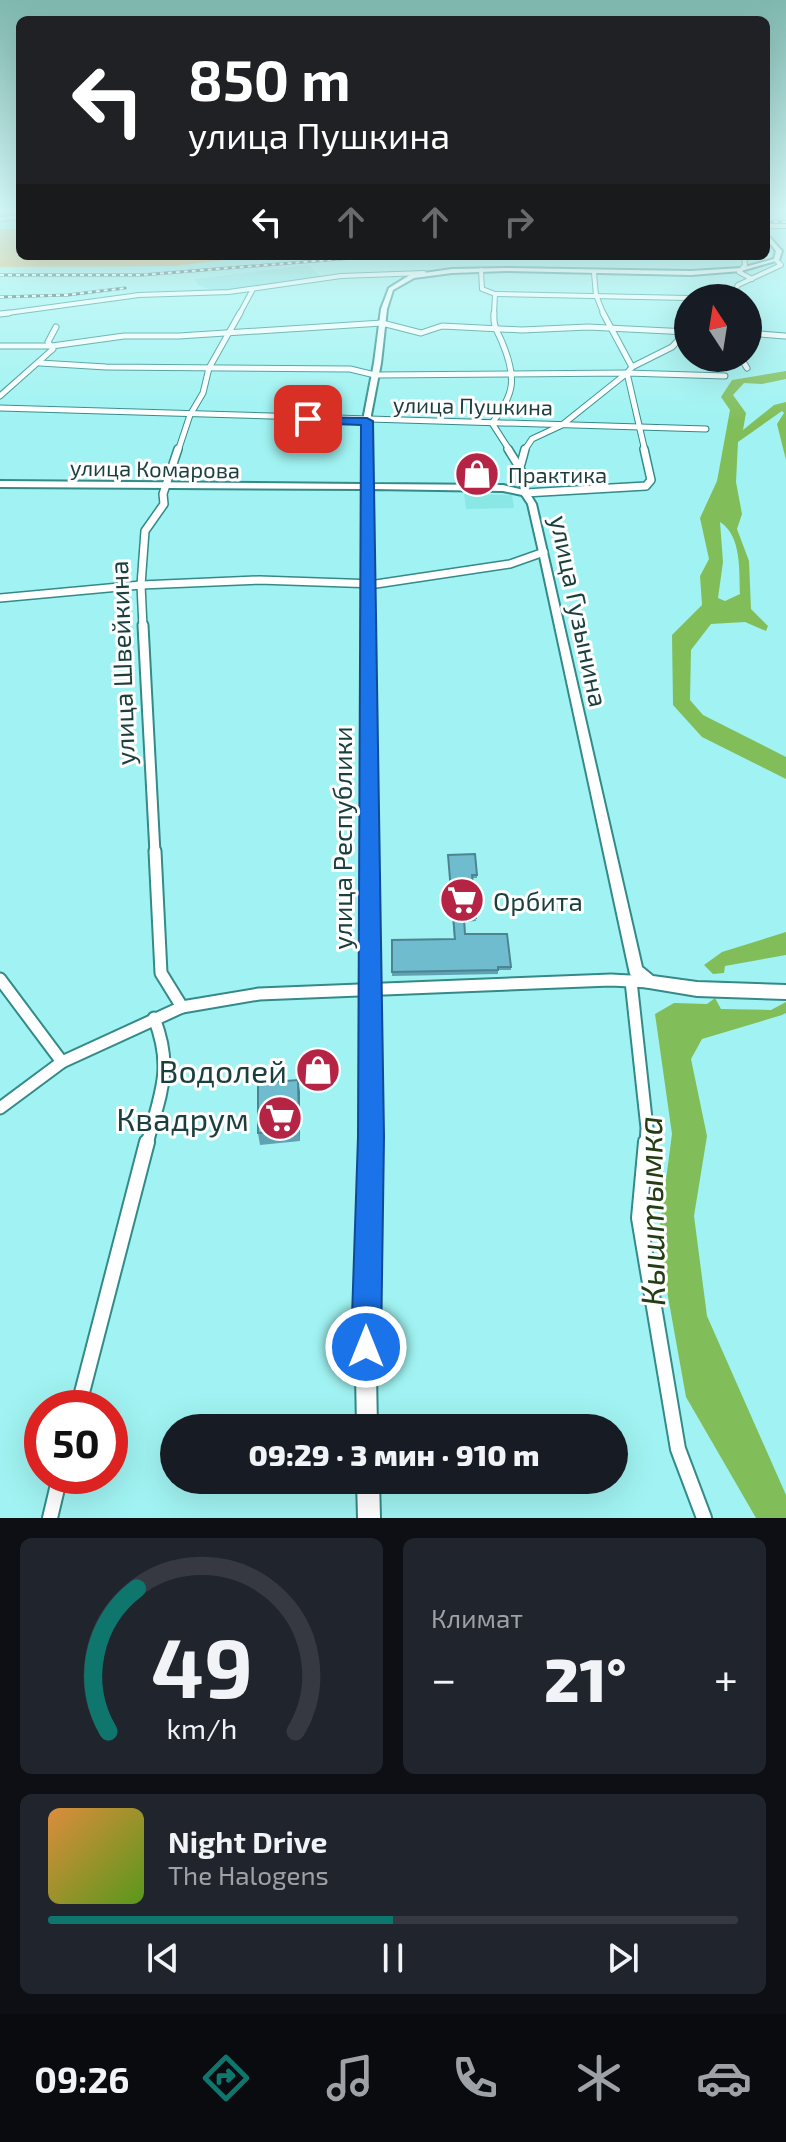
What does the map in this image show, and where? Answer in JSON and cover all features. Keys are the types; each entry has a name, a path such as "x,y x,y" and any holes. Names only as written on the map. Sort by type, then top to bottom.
{"main road":[{"name":"улица Республики","path":"367,1414 365,1319 371,1137 367,421 369,389 375,375 382,323 391,288 406,279"},
{"name":"улица Комарова","path":"0,484 503,488 525,493"},
{"name":"улица Гузынина","path":"525,493 532,504 544,552 629,957 635,970 649,982"},
{"path":"649,982 697,989 786,992"},
{"path":"368,1494 369,1518"}],"street":[{"path":"0,314 139,295 253,289 322,279"},
{"path":"481,279 482,289 495,294 674,297"},
{"path":"592,279 591,284 630,370 641,427"},
{"path":"740,284 752,279"},
{"name":"улица Швейкина","path":"182,1007 161,973 141,585 145,531 164,504 167,485 190,415 203,393 209,368 253,289"},
{"path":"492,423 510,400 512,383 502,341 493,327 495,294"},
{"path":"0,346 52,346 124,336 382,323 421,333 442,326 674,331"},
{"path":"52,346 48,342 56,327"},
{"path":"762,334 785,336"},
{"path":"521,464 526,445 532,439 562,425 630,370 674,345"},
{"path":"0,396 40,363 53,349 52,346"},
{"path":"40,363 350,369 375,375 509,375 630,370 725,376"},
{"name":"улица Пушкина","path":"0,408 706,429"},
{"name":"улица Гузынина","path":"492,423 504,432 508,448 521,464 525,493"},
{"name":"улица Комарова","path":"525,493 646,486 651,480 641,427"},
{"path":"0,598 141,585 259,580 368,583 510,564 544,552"},
{"path":"0,979 62,1062"},
{"path":"631,981 647,1128 639,1218 678,1449 704,1518"},
{"path":"0,1108 62,1062 182,1007 259,994 649,982"},
{"path":"83,1390 166,1070 164,1044 154,1018"},
{"path":"50,1518 56,1494"}],"shaded area":[{"path":"195,279 307,279 214,291 198,285"},
{"path":"786,371 786,379 762,384 744,383 733,395 746,413 743,430 774,405 786,402 786,460 777,424 784,413 782,411 738,442 736,482 742,514 737,529 749,561 751,609 768,626 766,631 745,622 711,624 691,650 690,700 703,715 786,757 786,779 702,737 673,705 672,635 702,605 700,576 709,559 700,518 717,481 730,410 721,397 732,380","holes":["720,522 727,528 738,555 740,594 725,601 718,598 723,562"]},
{"path":"464,494 512,495 514,508 466,509"},
{"path":"786,932 786,955 725,966 724,973 713,974 704,965 722,952"},
{"path":"715,998 721,1009 771,1010 786,1002 786,1013 782,1015 702,1039 691,1059 707,1136 694,1216 707,1316 786,1495 786,1518 756,1518 686,1397 658,1241 672,1134 655,1014 674,1003 707,1004"}],"building":[{"name":"Орбита","path":"475,854 477,875 472,875 476,918 464,918 465,934 507,934 511,967 498,967 498,970 392,972 392,940 455,939 448,855"},
{"name":"Квадрум","path":"298,1080 299,1130 258,1133 258,1083"}],"railway":[{"path":"0,297 68,295 125,288"}],"place":[{"name":"Практика","path":"477,474"},
{"name":"Орбита","path":"462,900"},
{"name":"Водолей","path":"318,1070"},
{"name":"Квадрум","path":"280,1118"}],"route":[{"path":"308,419 367,421 371,1137 366,1347"}],"water label":[{"name":"Кыштымка","path":"650,1211"}]}
